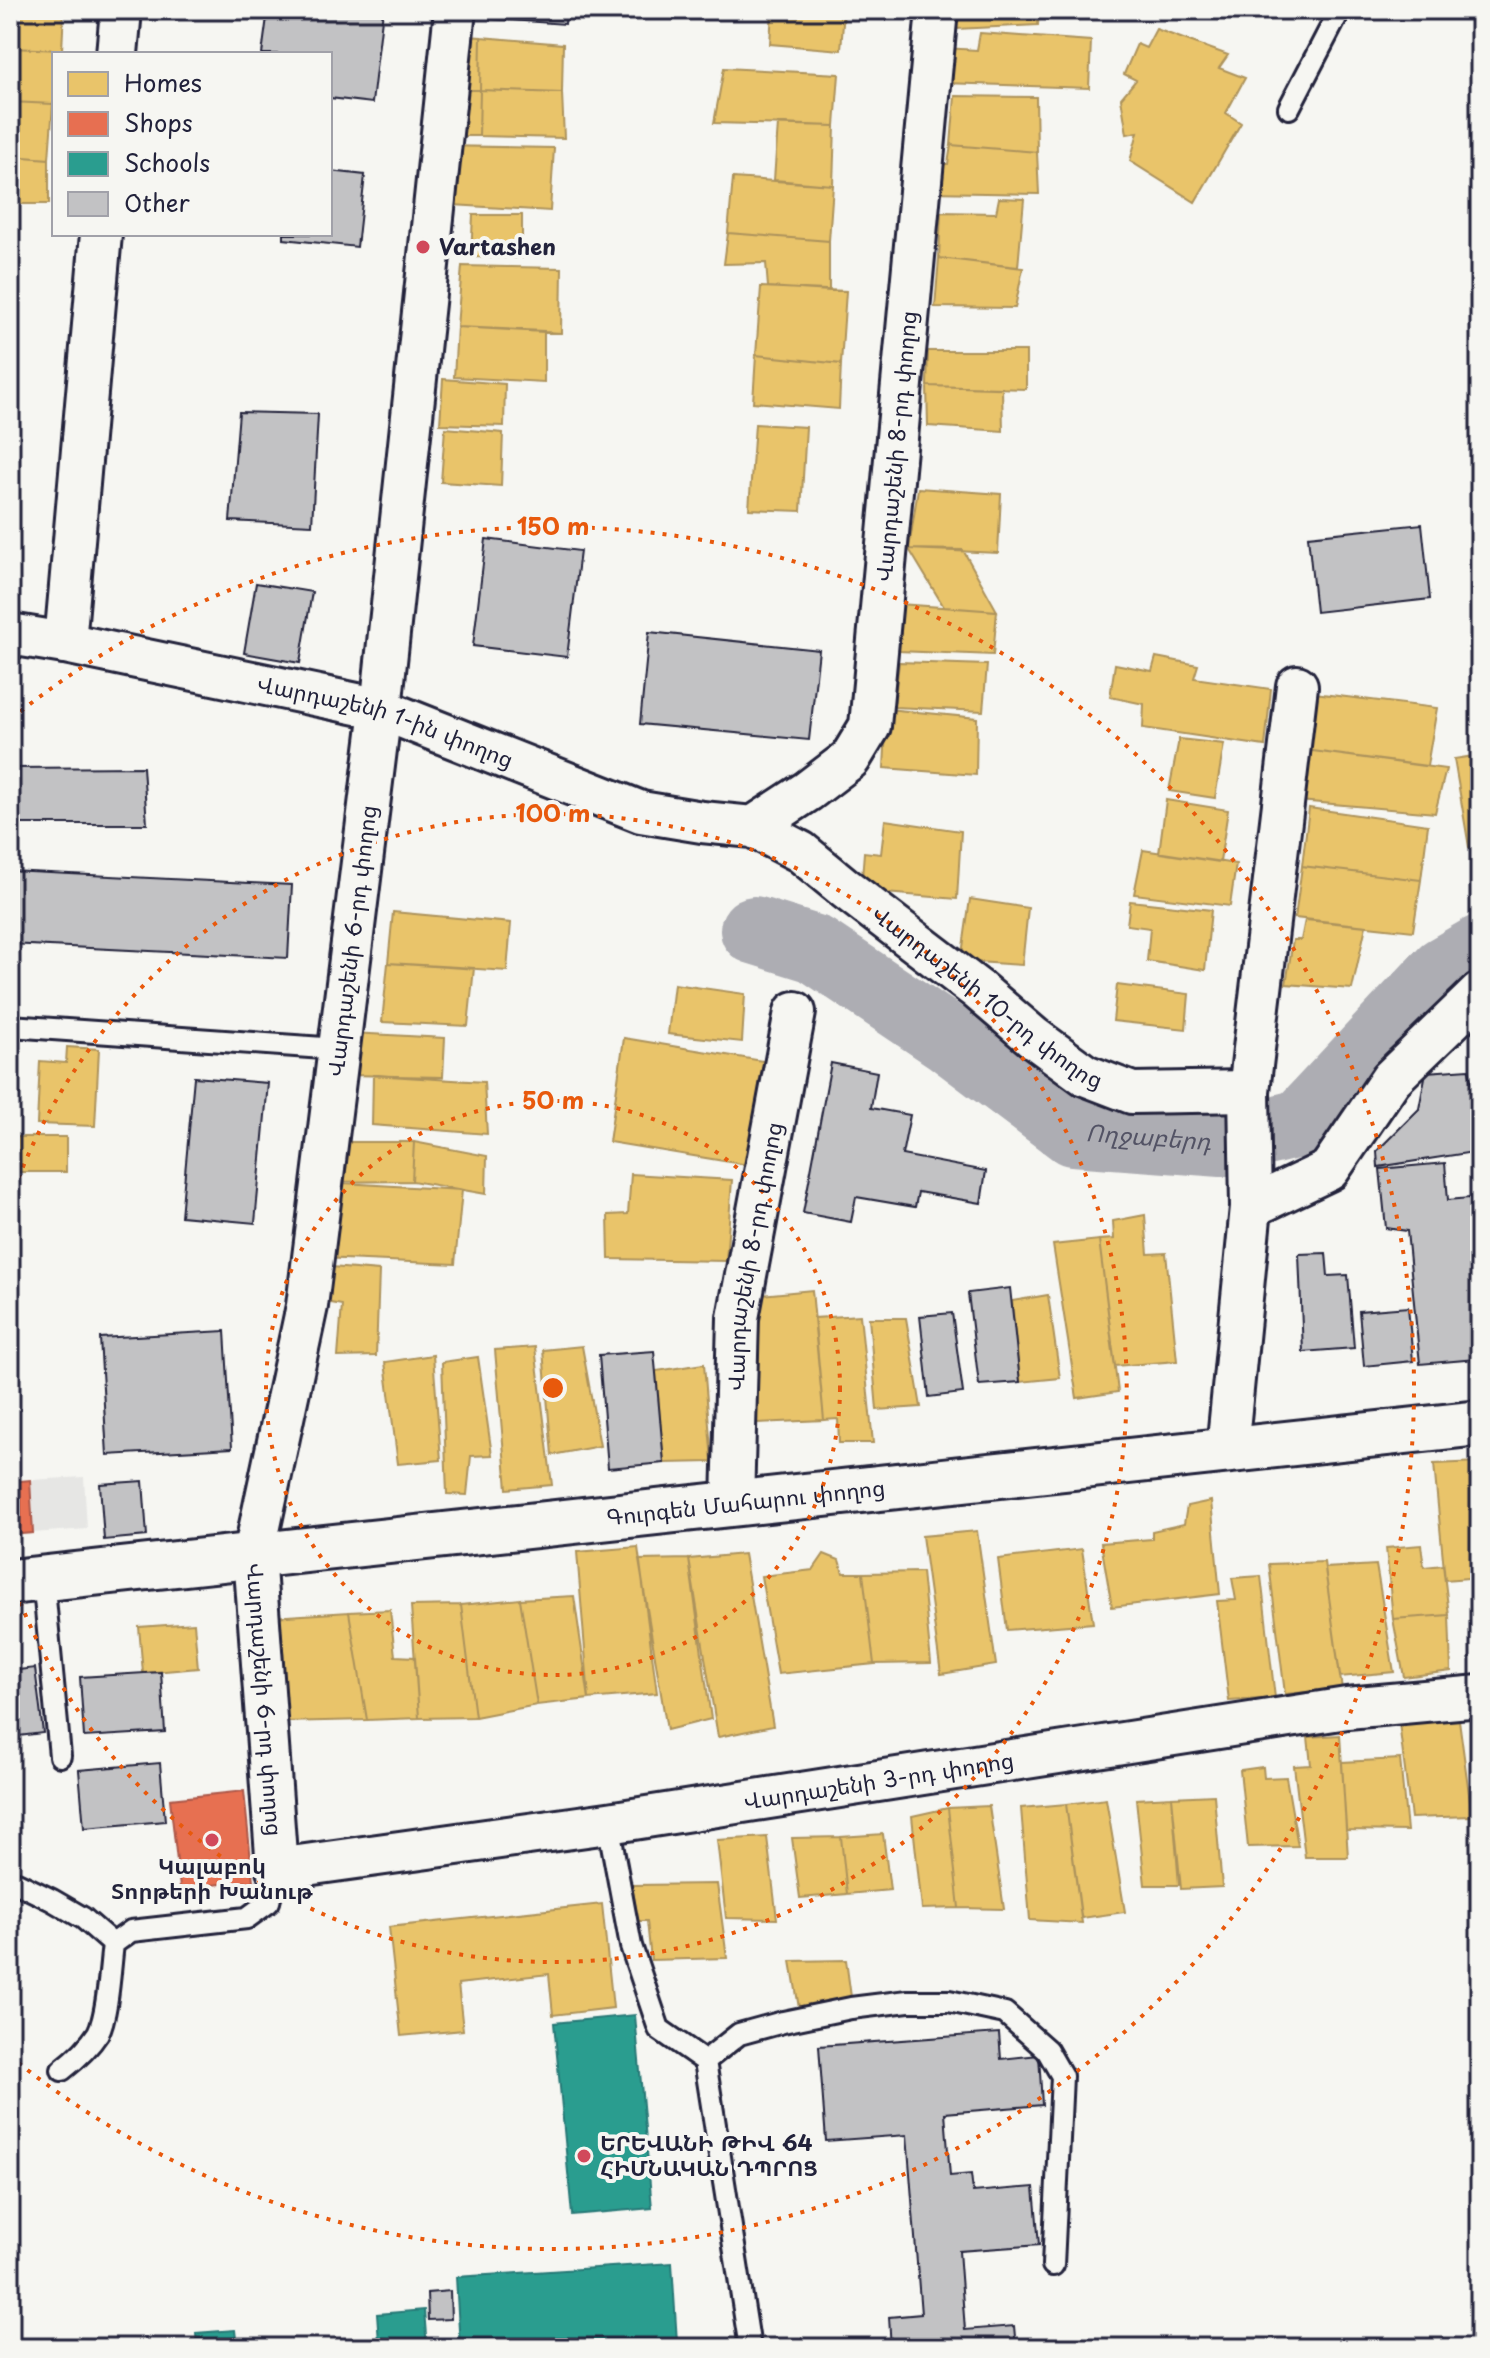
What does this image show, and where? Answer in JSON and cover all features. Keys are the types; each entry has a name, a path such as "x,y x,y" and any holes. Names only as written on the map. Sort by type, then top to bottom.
{"main road":[{"name":"Գուրգեն Մահարու փողոց","path":"26,1580 1480,1423"}],"street":[{"path":"117,52 121,10"},
{"name":"Վարդաշենի 6-րդ փողոց","path":"277,1869 254,1554 307,1306 381,709 455,10"},
{"name":"Վարդաշենի 8-րդ փողոց","path":"753,827 850,759 870,726 937,10"},
{"path":"65,643 101,236"},
{"name":"Վարդաշենի 1-ին փողոց","path":"10,634 381,709 641,812 753,827"},
{"path":"1227,1450 1251,1201 1249,1097 1297,686"},
{"name":"Վարդաշենի 10-րդ փողոց","path":"753,827 801,852 1085,1075 1132,1093 1249,1097"},
{"path":"1251,1201 1329,1170 1391,1079 1480,993"},
{"name":"Վարդաշենի 8-րդ փողոց","path":"733,1503 738,1318 795,1012"},
{"name":"Վարդաշենի 3-րդ փողոց","path":"277,1869 608,1823 1347,1708 1480,1696"}],"lane":[{"path":"1289,108 1340,10"},
{"path":"10,1026 338,1049"},
{"path":"26,1580 60,1756"},
{"path":"608,1823 631,1946 659,2029 705,2061 750,2348"},
{"path":"62,2070 74,2061 98,2032 113,1944 131,1931 247,1918 269,1902 277,1869"},
{"path":"17,1883 83,1918 113,1944"},
{"path":"705,2061 739,2034 851,2008 908,2001 949,2001 1005,2013 1047,2050 1062,2076 1053,2265"}],"shaded area":[{"path":"84,1477 87,1529 33,1533 30,1480"}],"building: Homes":[{"path":"10,10 64,10 62,50 10,48"},
{"path":"772,10 844,10 841,50 770,44"},
{"path":"957,10 1039,10 1038,25 956,29"},
{"path":"1156,29 1228,55 1219,68 1245,78 1226,113 1241,123 1195,202 1130,161 1138,132 1127,134 1121,98 1136,80 1124,74 1137,44 1146,48"},
{"path":"980,33 1091,41 1089,88 944,83 945,48 977,50"},
{"path":"453,35 481,37 480,90 449,90"},
{"path":"481,37 563,44 562,93 480,90"},
{"path":"10,48 62,50 52,52 52,104 10,102"},
{"path":"724,68 839,74 835,126 714,123"},
{"path":"449,90 480,90 479,136 450,136"},
{"path":"480,90 562,93 564,138 479,136"},
{"path":"955,96 1036,97 1037,152 951,145"},
{"path":"10,102 52,104 49,159 10,156"},
{"path":"778,124 835,126 833,185 774,180"},
{"path":"951,145 1037,152 1039,194 929,192 930,163 948,164"},
{"path":"442,146 554,148 550,211 436,204"},
{"path":"10,156 49,159 49,204 10,204"},
{"path":"733,178 833,185 829,241 728,233"},
{"path":"999,198 1024,199 1018,267 939,258 941,212 996,213"},
{"path":"10,212 18,212 14,275 10,274"},
{"path":"473,215 522,215 522,258 471,257"},
{"path":"728,233 829,241 829,291 768,287 766,263 724,264"},
{"path":"939,258 1023,268 1015,308 935,307"},
{"path":"462,266 562,268 561,333 457,327"},
{"path":"761,287 846,291 841,364 756,355"},
{"path":"457,327 544,331 544,382 454,377"},
{"path":"928,351 1026,351 1026,389 927,386"},
{"path":"756,355 841,364 839,409 753,402"},
{"path":"443,379 505,384 504,426 440,424"},
{"path":"927,386 1002,388 1003,431 928,426"},
{"path":"755,424 806,427 801,511 749,509"},
{"path":"445,428 503,433 501,486 441,482"},
{"path":"10,448 16,448 12,479 10,479"},
{"path":"918,488 1001,494 998,553 909,549"},
{"path":"909,549 963,550 997,611 944,607"},
{"path":"899,604 997,611 993,655 898,651"},
{"path":"1156,657 1198,665 1194,678 1271,689 1265,746 1143,728 1144,704 1110,697 1115,664 1152,671"},
{"path":"899,662 987,665 983,711 894,707"},
{"path":"1314,693 1437,708 1427,766 1305,750"},
{"path":"887,709 977,718 976,775 884,768"},
{"path":"1179,739 1224,744 1215,798 1169,791"},
{"path":"1305,750 1446,769 1435,813 1299,801"},
{"path":"1480,755 1480,846 1469,847 1454,759"},
{"path":"1166,800 1228,810 1220,862 1159,853"},
{"path":"1309,808 1428,825 1421,880 1302,866"},
{"path":"885,820 961,831 957,899 861,891 864,852 881,854"},
{"path":"1143,850 1236,864 1230,906 1134,894"},
{"path":"1302,866 1421,880 1413,931 1295,918"},
{"path":"970,899 1028,908 1022,965 961,961"},
{"path":"1130,901 1211,910 1205,970 1147,961 1150,928 1127,925"},
{"path":"393,912 511,923 507,971 388,963"},
{"path":"1305,920 1366,926 1352,989 1286,984 1293,940 1301,940"},
{"path":"388,963 474,968 468,1026 382,1022"},
{"path":"674,984 745,994 742,1042 668,1034"},
{"path":"1117,985 1189,994 1186,1029 1113,1021"},
{"path":"351,1033 445,1038 443,1077 348,1075"},
{"path":"624,1038 763,1061 748,1165 609,1142"},
{"path":"67,1047 99,1049 95,1126 37,1124 40,1061 66,1063"},
{"path":"373,1075 484,1082 487,1134 372,1125"},
{"path":"10,1137 66,1137 66,1172 10,1172"},
{"path":"330,1142 414,1142 412,1181 326,1182"},
{"path":"414,1142 487,1156 486,1194 412,1181"},
{"path":"631,1174 732,1180 726,1261 609,1259 608,1215 628,1214"},
{"path":"326,1182 462,1190 455,1264 321,1258"},
{"path":"1145,1215 1148,1254 1166,1253 1177,1361 1115,1366 1099,1240 1114,1239 1113,1221"},
{"path":"1099,1240 1118,1392 1077,1398 1053,1245"},
{"path":"319,1266 379,1271 376,1356 338,1357 342,1305 314,1300"},
{"path":"812,1290 824,1420 757,1423 750,1296"},
{"path":"1048,1295 1060,1378 1020,1382 1012,1301"},
{"path":"860,1315 873,1443 839,1443 838,1419 824,1420 814,1318"},
{"path":"869,1318 906,1318 921,1407 877,1410"},
{"path":"582,1346 600,1446 552,1455 543,1350"},
{"path":"535,1347 552,1485 507,1489 495,1350"},
{"path":"433,1355 441,1460 398,1464 385,1362"},
{"path":"478,1357 492,1455 471,1456 467,1495 447,1494 442,1362"},
{"path":"704,1364 712,1462 664,1463 656,1371"},
{"path":"1480,1462 1480,1577 1445,1580 1434,1464"},
{"path":"1211,1501 1220,1594 1112,1607 1101,1543 1152,1539 1152,1531 1184,1524 1187,1506"},
{"path":"977,1531 996,1665 941,1674 922,1536"},
{"path":"1421,1545 1424,1567 1443,1565 1449,1615 1393,1619 1386,1548"},
{"path":"638,1547 657,1693 589,1699 577,1552"},
{"path":"1082,1549 1093,1623 1007,1630 998,1559"},
{"path":"744,1554 773,1726 718,1737 689,1559"},
{"path":"824,1554 839,1560 843,1573 863,1573 874,1664 778,1674 761,1576 813,1570"},
{"path":"689,1559 711,1719 667,1730 639,1560"},
{"path":"1324,1562 1342,1689 1285,1694 1269,1564"},
{"path":"1376,1565 1394,1672 1340,1677 1325,1568"},
{"path":"922,1572 931,1663 874,1664 863,1573"},
{"path":"1261,1576 1275,1698 1229,1701 1217,1601 1236,1600 1232,1578"},
{"path":"574,1596 589,1699 537,1705 520,1599"},
{"path":"520,1599 537,1705 475,1717 461,1605"},
{"path":"461,1605 475,1717 419,1718 411,1606"},
{"path":"390,1610 395,1656 415,1657 419,1718 367,1720 349,1612"},
{"path":"349,1612 367,1720 282,1722 272,1617"},
{"path":"1449,1615 1451,1671 1404,1677 1393,1619"},
{"path":"194,1623 198,1668 143,1673 139,1627"},
{"path":"1459,1720 1472,1816 1411,1818 1399,1723"},
{"path":"1340,1735 1348,1857 1305,1857 1294,1766 1311,1765 1308,1737"},
{"path":"1400,1759 1407,1831 1346,1830 1342,1762"},
{"path":"1263,1767 1264,1778 1286,1777 1298,1846 1248,1847 1240,1770"},
{"path":"1214,1795 1222,1887 1181,1889 1172,1797"},
{"path":"1172,1797 1179,1885 1145,1885 1136,1799"},
{"path":"1106,1799 1125,1912 1081,1918 1066,1804"},
{"path":"1066,1804 1082,1923 1030,1920 1021,1808"},
{"path":"989,1806 1004,1909 959,1908 948,1808"},
{"path":"948,1808 959,1908 922,1909 912,1816"},
{"path":"883,1834 890,1890 847,1894 841,1837"},
{"path":"767,1837 777,1919 726,1918 717,1840"},
{"path":"841,1837 847,1894 800,1898 792,1838"},
{"path":"717,1884 727,1958 651,1960 647,1921 638,1921 632,1885"},
{"path":"602,1904 613,2008 553,2015 549,1974 458,1984 463,2030 401,2036 389,1927"},
{"path":"846,1960 851,1997 799,2008 791,1961"}],"building: Shops":[{"path":"30,1480 33,1533 10,1535 10,1482"},
{"name":"Կալաբոկ Տորթերի Խանութ","path":"244,1791 253,1881 180,1888 170,1799"}],"building: Schools":[{"path":"635,2015 652,2208 572,2215 554,2023"},
{"path":"672,2263 677,2342 576,2348 460,2348 456,2277"},
{"path":"424,2310 427,2348 313,2348 379,2342 377,2314"},
{"path":"235,2330 237,2348 197,2348 196,2333"}],"building: Other":[{"path":"268,10 383,10 372,103 332,98 332,52 262,52"},
{"path":"495,10 566,10 565,24 495,19"},
{"path":"332,171 365,175 357,247 284,239 284,236 332,236"},
{"path":"239,412 318,414 312,525 230,521"},
{"path":"1422,524 1430,599 1316,612 1308,536"},
{"path":"486,539 580,551 567,657 473,646"},
{"path":"256,583 312,592 300,663 244,653"},
{"path":"649,632 819,650 809,740 640,724"},
{"path":"143,767 147,824 13,824 10,768"},
{"path":"10,871 292,885 288,958 10,944"},
{"path":"831,1063 877,1072 871,1108 910,1115 902,1155 986,1171 981,1203 918,1192 915,1207 856,1197 851,1222 803,1213"},
{"path":"1469,1069 1480,1151 1378,1167 1377,1151 1419,1109 1426,1072"},
{"path":"194,1077 268,1083 255,1223 181,1216"},
{"path":"1445,1163 1448,1200 1480,1197 1480,1334 1474,1335 1476,1359 1420,1364 1407,1231 1386,1228 1380,1169"},
{"path":"1326,1253 1328,1276 1348,1275 1354,1348 1303,1352 1299,1254"},
{"path":"1010,1288 1020,1382 979,1385 968,1293"},
{"path":"1408,1307 1413,1361 1364,1366 1359,1311"},
{"path":"952,1313 963,1393 929,1397 920,1316"},
{"path":"225,1331 232,1448 107,1455 100,1338"},
{"path":"654,1351 664,1463 608,1468 599,1355"},
{"path":"143,1481 147,1536 104,1540 100,1484"},
{"path":"35,1668 43,1733 10,1737 10,1671"},
{"path":"161,1672 165,1732 84,1737 80,1677"},
{"path":"160,1763 165,1821 84,1828 79,1770"},
{"path":"999,2033 1001,2059 1039,2055 1042,2105 945,2113 950,2176 971,2174 973,2192 1034,2187 1039,2245 959,2251 965,2330 1014,2326 1016,2348 891,2348 889,2317 921,2314 907,2135 826,2141 819,2046"},
{"path":"450,2291 451,2319 428,2320 427,2293"}],"waterway":[{"name":"Ողջաբերդ","path":"754,930 815,949 949,1039 1073,1132 1222,1143 1301,1123 1444,970 1480,949"}],"place":[{"name":"Vartashen","path":"423,247"},
{"name":"Կալաբոկ Տորթերի Խանութ","path":"212,1840"},
{"name":"ԵՐԵՎԱՆԻ ԹԻՎ 64 ՀԻՄՆԱԿԱՆ ԴՊՐՈՑ","path":"584,2156"}]}
